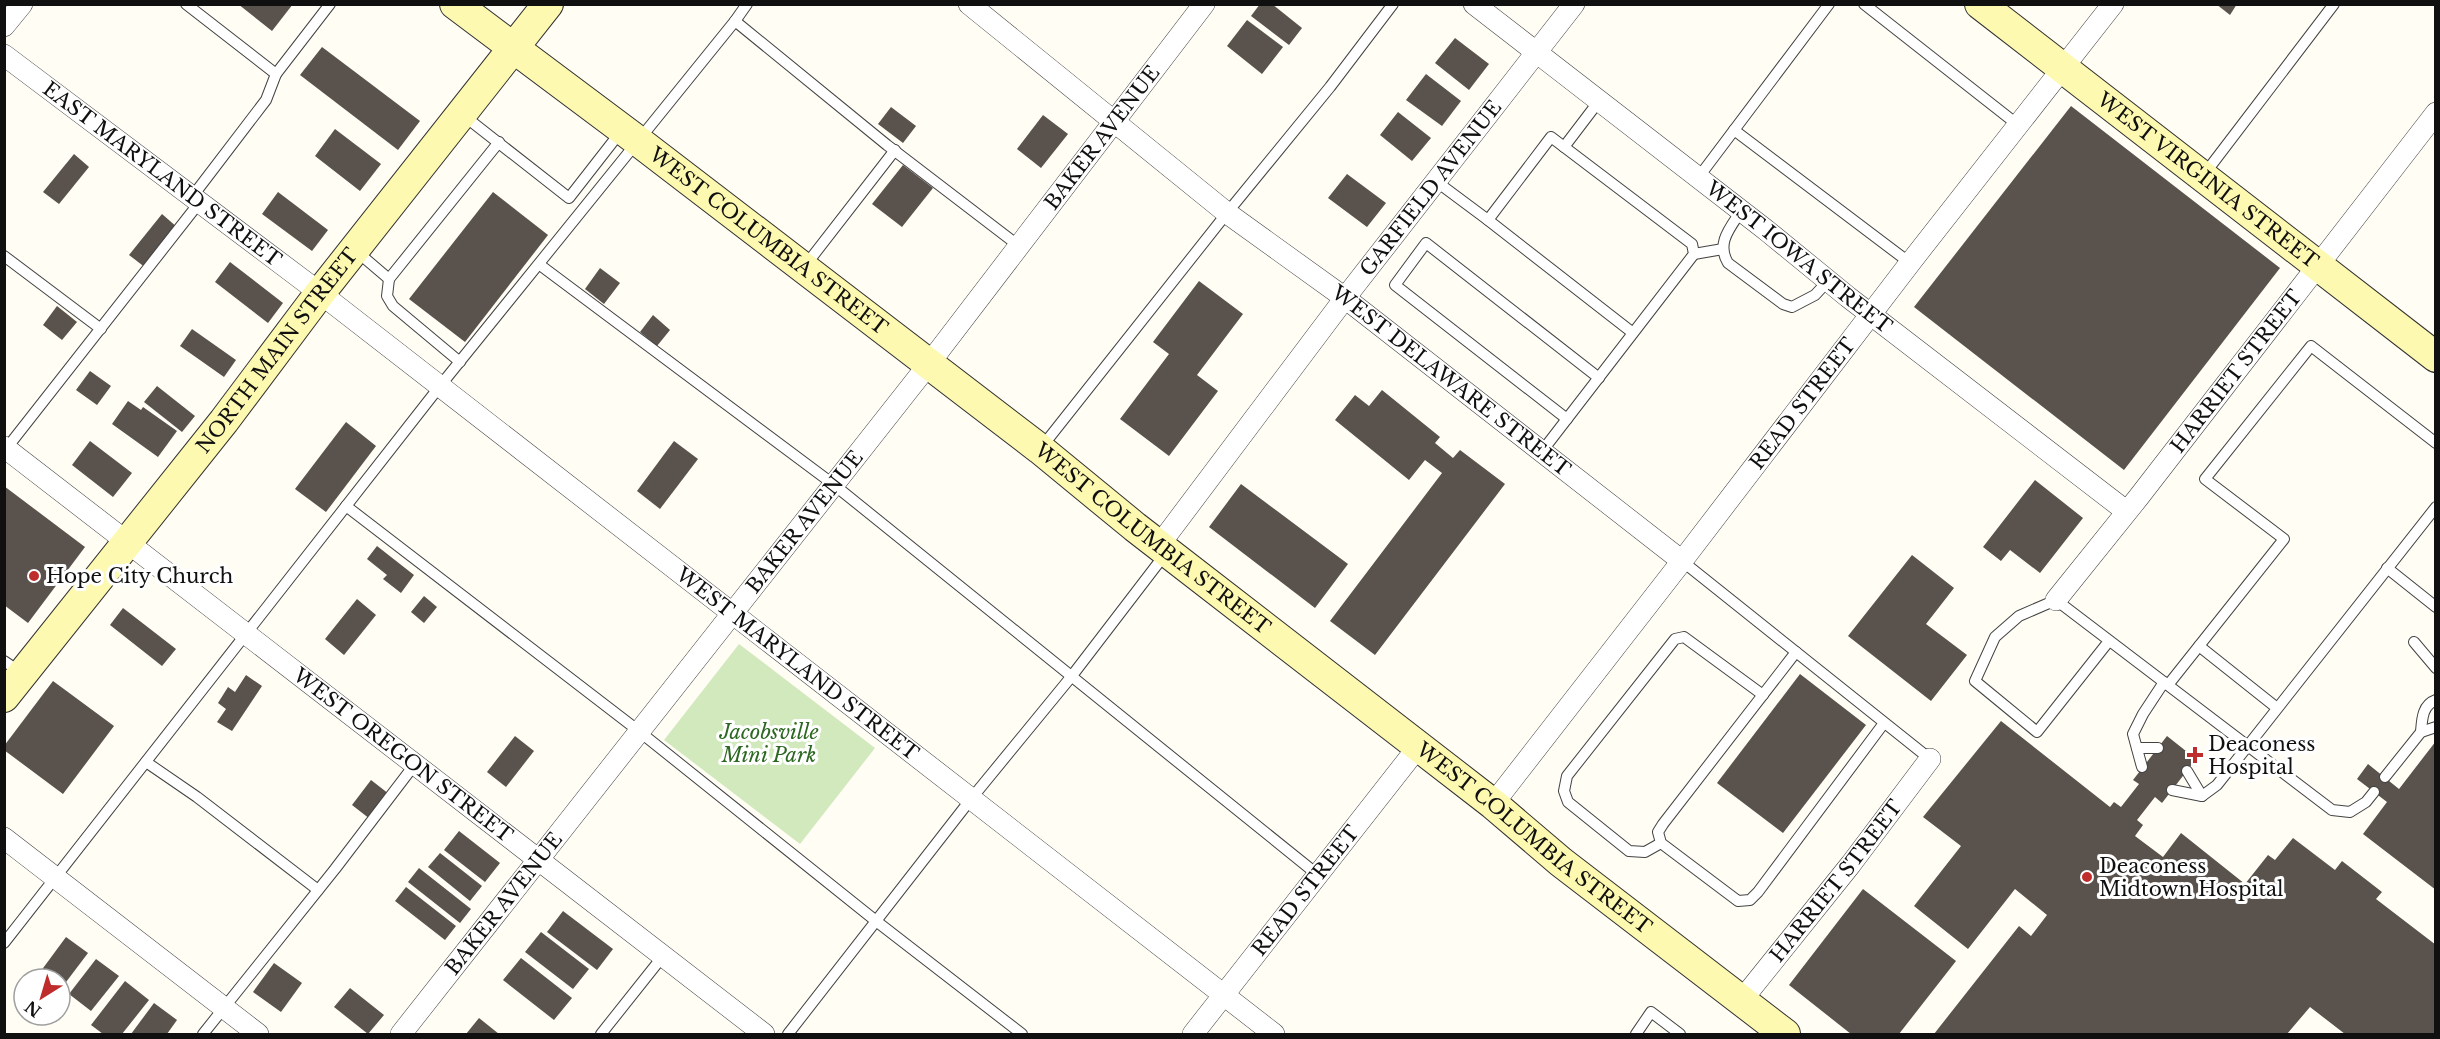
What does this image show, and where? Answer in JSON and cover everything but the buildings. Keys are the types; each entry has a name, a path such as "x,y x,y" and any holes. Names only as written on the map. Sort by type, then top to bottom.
{"main road":[{"name":"WEST COLUMBIA STREET","path":"455,4 1040,449 1135,527 1493,804 1561,862 1785,1035"},
{"name":"NORTH MAIN STREET","path":"10,677 128,542 224,421 320,293 548,4"},
{"name":"WEST VIRGINIA STREET","path":"1980,4 2061,69 2436,357"}],"street":[{"path":"4,26 22,4"},
{"name":"WEST DELAWARE STREET","path":"969,4 1227,213 1345,298 1543,450 1682,561"},
{"name":"BAKER AVENUE","path":"401,1035 928,365 1204,4"},
{"name":"WEST IOWA STREET","path":"1474,4 2126,511"},
{"name":"GARFIELD AVENUE","path":"1164,548 1345,298 1574,4"},
{"name":"READ STREET","path":"1493,804 2113,4"},
{"name":"EAST MARYLAND STREET","path":"4,55 320,293"},
{"name":"HARRIET STREET","path":"2056,600 2436,113"},
{"name":"WEST MARYLAND STREET","path":"320,293 1274,1035"},
{"name":"WEST OREGON STREET","path":"5,448 764,1035"},
{"name":"READ STREET","path":"1192,1035 1418,747"},
{"name":"HARRIET STREET","path":"1741,1000 1851,864 1930,759"},
{"path":"4,838 258,1035"}],"lane":[{"path":"186,4 276,74"},
{"path":"5,448 101,329 196,200 266,100 276,74 330,4"},
{"path":"462,114 569,198 735,21 747,4"},
{"path":"1040,449 1394,4"},
{"path":"1698,178 1829,4"},
{"path":"1864,4 2018,125"},
{"path":"2202,177 2334,4"},
{"path":"735,21 1019,246"},
{"path":"1564,147 1599,101"},
{"path":"1734,130 1910,263"},
{"path":"4,943 440,386 540,265 630,135"},
{"path":"1488,220 1551,137 1692,244 1694,254"},
{"path":"460,362 393,306 387,296 390,279 500,142"},
{"path":"803,268 895,150"},
{"path":"1437,182 1633,333"},
{"path":"1740,211 1724,238 1722,254 1728,263 1783,304 1792,307 1815,295 1828,281"},
{"path":"1567,419 1395,285 1426,243 1599,378"},
{"path":"1543,450 1694,254 1723,249"},
{"path":"354,250 390,279"},
{"path":"4,256 101,329"},
{"path":"540,265 833,484 1318,874"},
{"path":"2142,767 2133,734 2143,714 2284,538 2205,479 2312,346 2436,443"},
{"path":"346,506 639,732 1022,1035"},
{"path":"2172,790 2202,796 2217,785 2436,507"},
{"path":"788,1035 971,799 1071,677 1164,548"},
{"name":"WEST DELAWARE STREET","path":"1682,561 1930,759"},
{"path":"2387,568 2436,607"},
{"path":"2109,641 2037,732 1975,681 1995,637 2019,616 2056,600 2332,810 2350,812 2366,802 2374,792"},
{"path":"1661,843 1646,852 1629,851 1568,802 1564,791 1568,776 1675,639 1684,637 1763,695"},
{"path":"2414,642 2436,668"},
{"path":"2199,646 2277,708"},
{"path":"1796,652 1663,824 1658,832 1661,843 1738,901 1750,900 1884,723"},
{"path":"2421,732 2422,716 2431,702 2436,700"},
{"path":"2385,777 2421,732 2436,727"},
{"path":"2137,748 2158,748"},
{"path":"146,762 197,797 318,891"},
{"path":"203,1035 318,891 415,764"},
{"path":"2187,771 2202,796"},
{"path":"601,1035 663,957"},
{"path":"1636,1035 1651,1012 1680,1035"}],"green space":[{"name":"Jacobsville Mini Park","path":"739,644 875,748 800,844 664,740"}],"place":[{"name":"Hope City Church","path":"34,576"},
{"name":"Deaconess Hospital","path":"2195,755"},
{"name":"Deaconess Midtown Hospital","path":"2087,877"}]}
